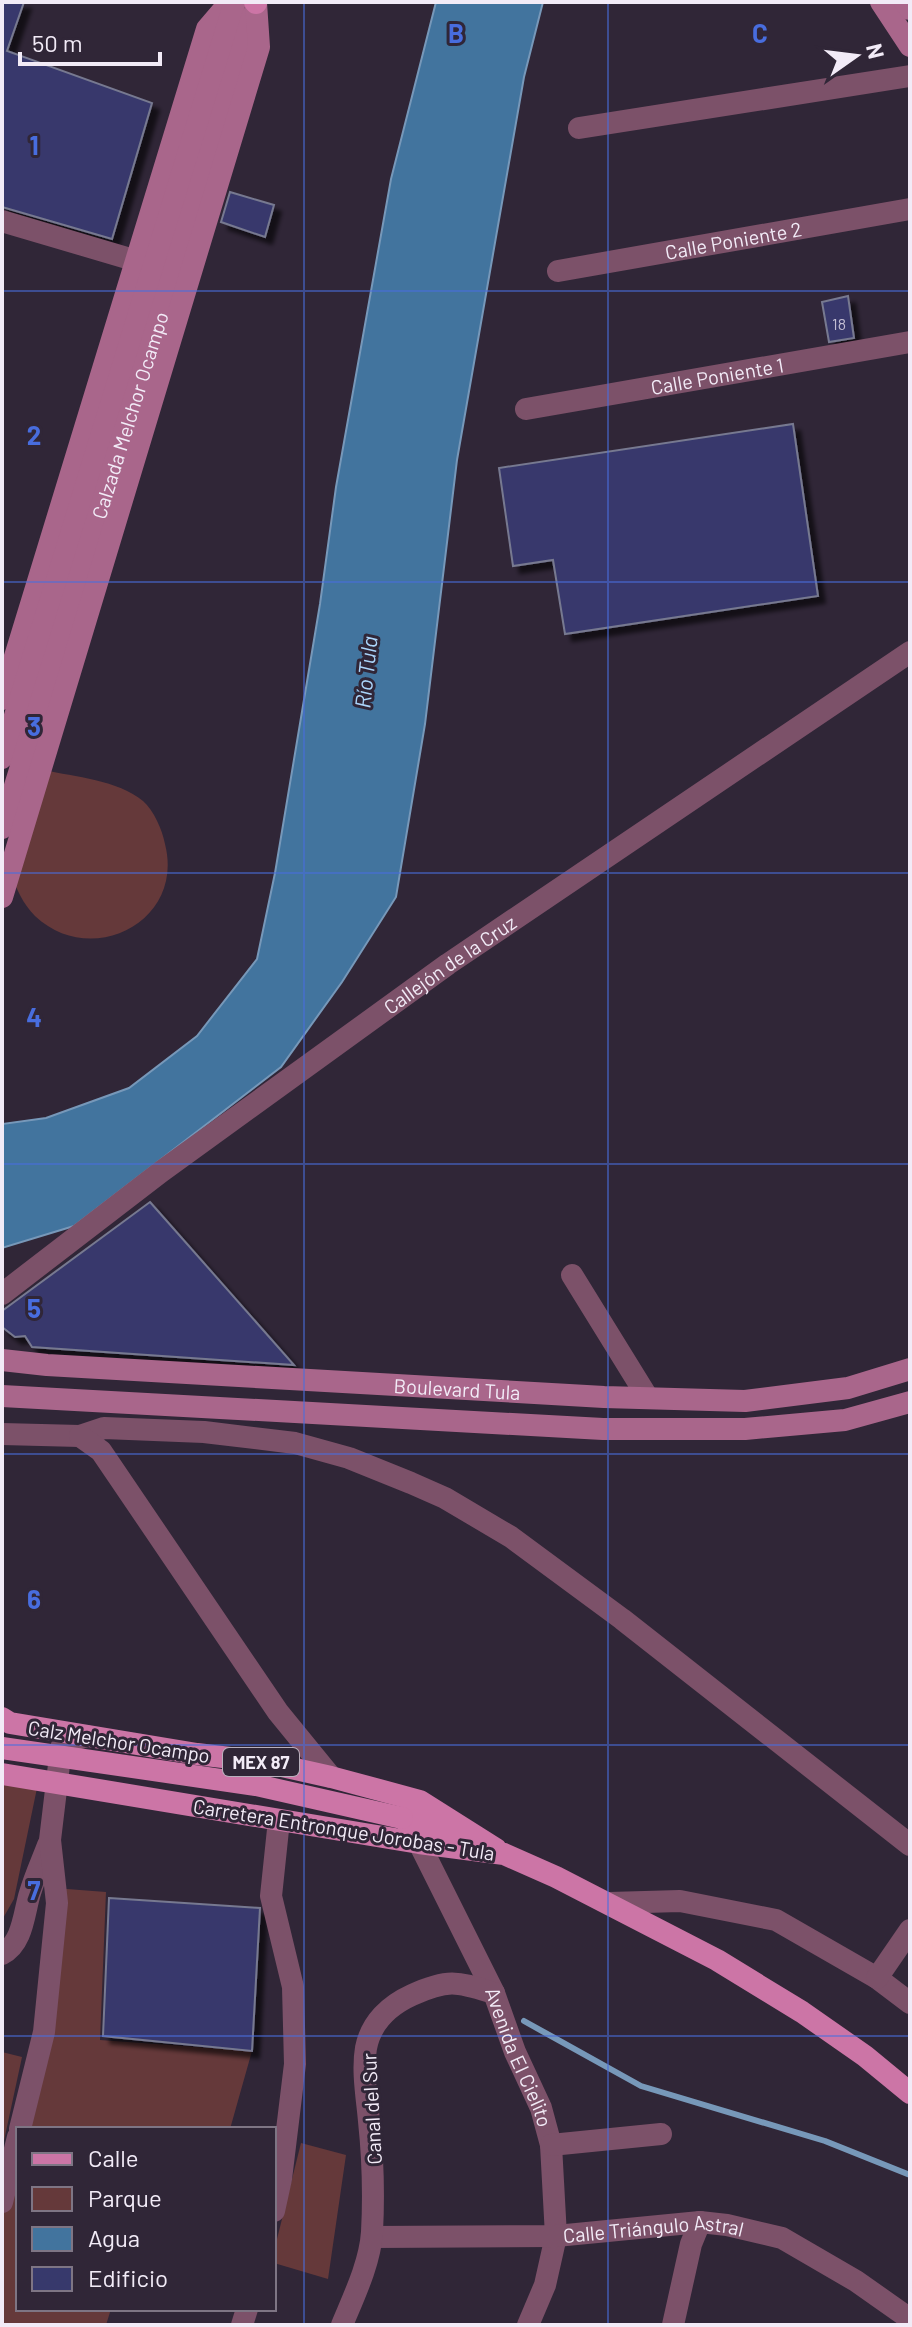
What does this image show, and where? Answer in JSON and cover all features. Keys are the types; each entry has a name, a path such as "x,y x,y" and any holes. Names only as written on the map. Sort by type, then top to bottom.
{"main road":[{"name":"Calzada Melchor Ocampo","path":"4,823 150,346 163,268 232,2"},
{"name":"Calzada Melchor Ocampo","path":"2,758 74,525 256,2"},
{"path":"881,2 910,46"},
{"path":"905,2 910,9"},
{"path":"2,897 181,306 163,268"},
{"path":"2,699 62,502 163,268"},
{"path":"150,346 181,306"},
{"path":"62,502 74,525"},
{"path":"25,754 54,723"},
{"path":"4,823 15,855"},
{"name":"Boulevard Tula","path":"2,1360 47,1365 745,1401 848,1388 910,1369"},
{"name":"Boulevard Tula","path":"2,1396 603,1429 745,1429 845,1420 910,1402"},
{"name":"Calz Melchor Ocampo","path":"2,1718 10,1723 87,1736 264,1762 420,1801 504,1854"},
{"path":"2,1748 256,1785 415,1829"},
{"name":"Carretera Entronque Jorobas - Tula","path":"2,1774 279,1820 415,1829 504,1854 609,1903 717,1960 802,2012 865,2056 910,2093"}],"street":[{"path":"579,128 910,76"},
{"name":"Calle Poniente 2","path":"558,271 910,209"},
{"path":"2,221 163,268"},
{"name":"Calle Poniente 1","path":"526,409 910,342"},
{"name":"Callejón de la Cruz","path":"2,1294 162,1171 448,964 910,652"},
{"path":"572,1275 648,1398"},
{"path":"295,1413 295,1443"},
{"path":"2,1434 80,1436 104,1428 204,1432 295,1443 349,1458 445,1498 511,1537 647,1638 910,1845"},
{"path":"80,1436 101,1451 278,1712 331,1777"},
{"path":"20,2127 44,2032 57,1903 50,1840 61,1748 72,1740 87,1736"},
{"name":"Avenida El Cielito","path":"420,1801 415,1829 494,1993 515,2052 541,2108 551,2145 556,2236 545,2285 528,2325"},
{"path":"276,2202 295,2064 293,1987 271,1896 279,1820"},
{"path":"2,1954 8,1952 22,1928 30,1892 50,1840"},
{"path":"609,1903 680,1901 776,1920 877,1978 910,2003"},
{"path":"877,1978 910,1930"},
{"name":"Canal del Sur","path":"342,2325 372,2237 374,2179 365,2076 366,2047 377,2021 394,2003 430,1987 456,1981 494,1993"},
{"path":"551,2145 661,2134"},
{"path":"2,2202 16,2145"},
{"path":"673,2325 691,2244 700,2222"},
{"name":"Calle Triángulo Astral","path":"372,2237 556,2236 700,2222 727,2225 782,2238 856,2281 899,2318"}],"green space":[{"path":"44,770 121,788 143,801 157,821 165,844 167,872 161,896 147,915 128,929 106,937 82,938 57,931 35,916 20,896 11,874"},
{"path":"2,1784 37,1788 14,1899 2,1920"},
{"path":"54,1888 106,1892 100,2040 252,2051 231,2127 21,2127"},
{"path":"2,2052 22,2057 2,2150"},
{"path":"301,2143 346,2155 328,2279 276,2264 276,2243"},
{"path":"16,2148 16,2311 110,2311 106,2325 2,2325 2,2203"}],"water":[{"name":"Río Tula","path":"436,2 543,2 524,77 457,460 425,724 396,897 342,982 281,1067 74,1226 2,1248 2,1124 46,1118 129,1088 197,1036 257,959 275,873 320,604 336,487 391,179"}],"building":[{"path":"2,2 24,2 7,51 152,103 112,239 2,207"},
{"path":"230,192 274,205 265,237 221,222"},
{"path":"848,296 854,338 829,342 822,302"},
{"path":"793,424 818,596 565,634 553,560 513,566 499,468"},
{"path":"150,1202 294,1365 32,1347 25,1336 15,1337 2,1327 2,1311"},
{"path":"109,1898 260,1908 252,2051 103,2036"}],"waterway":[{"path":"524,2021 641,2086 825,2141 910,2175"}]}
